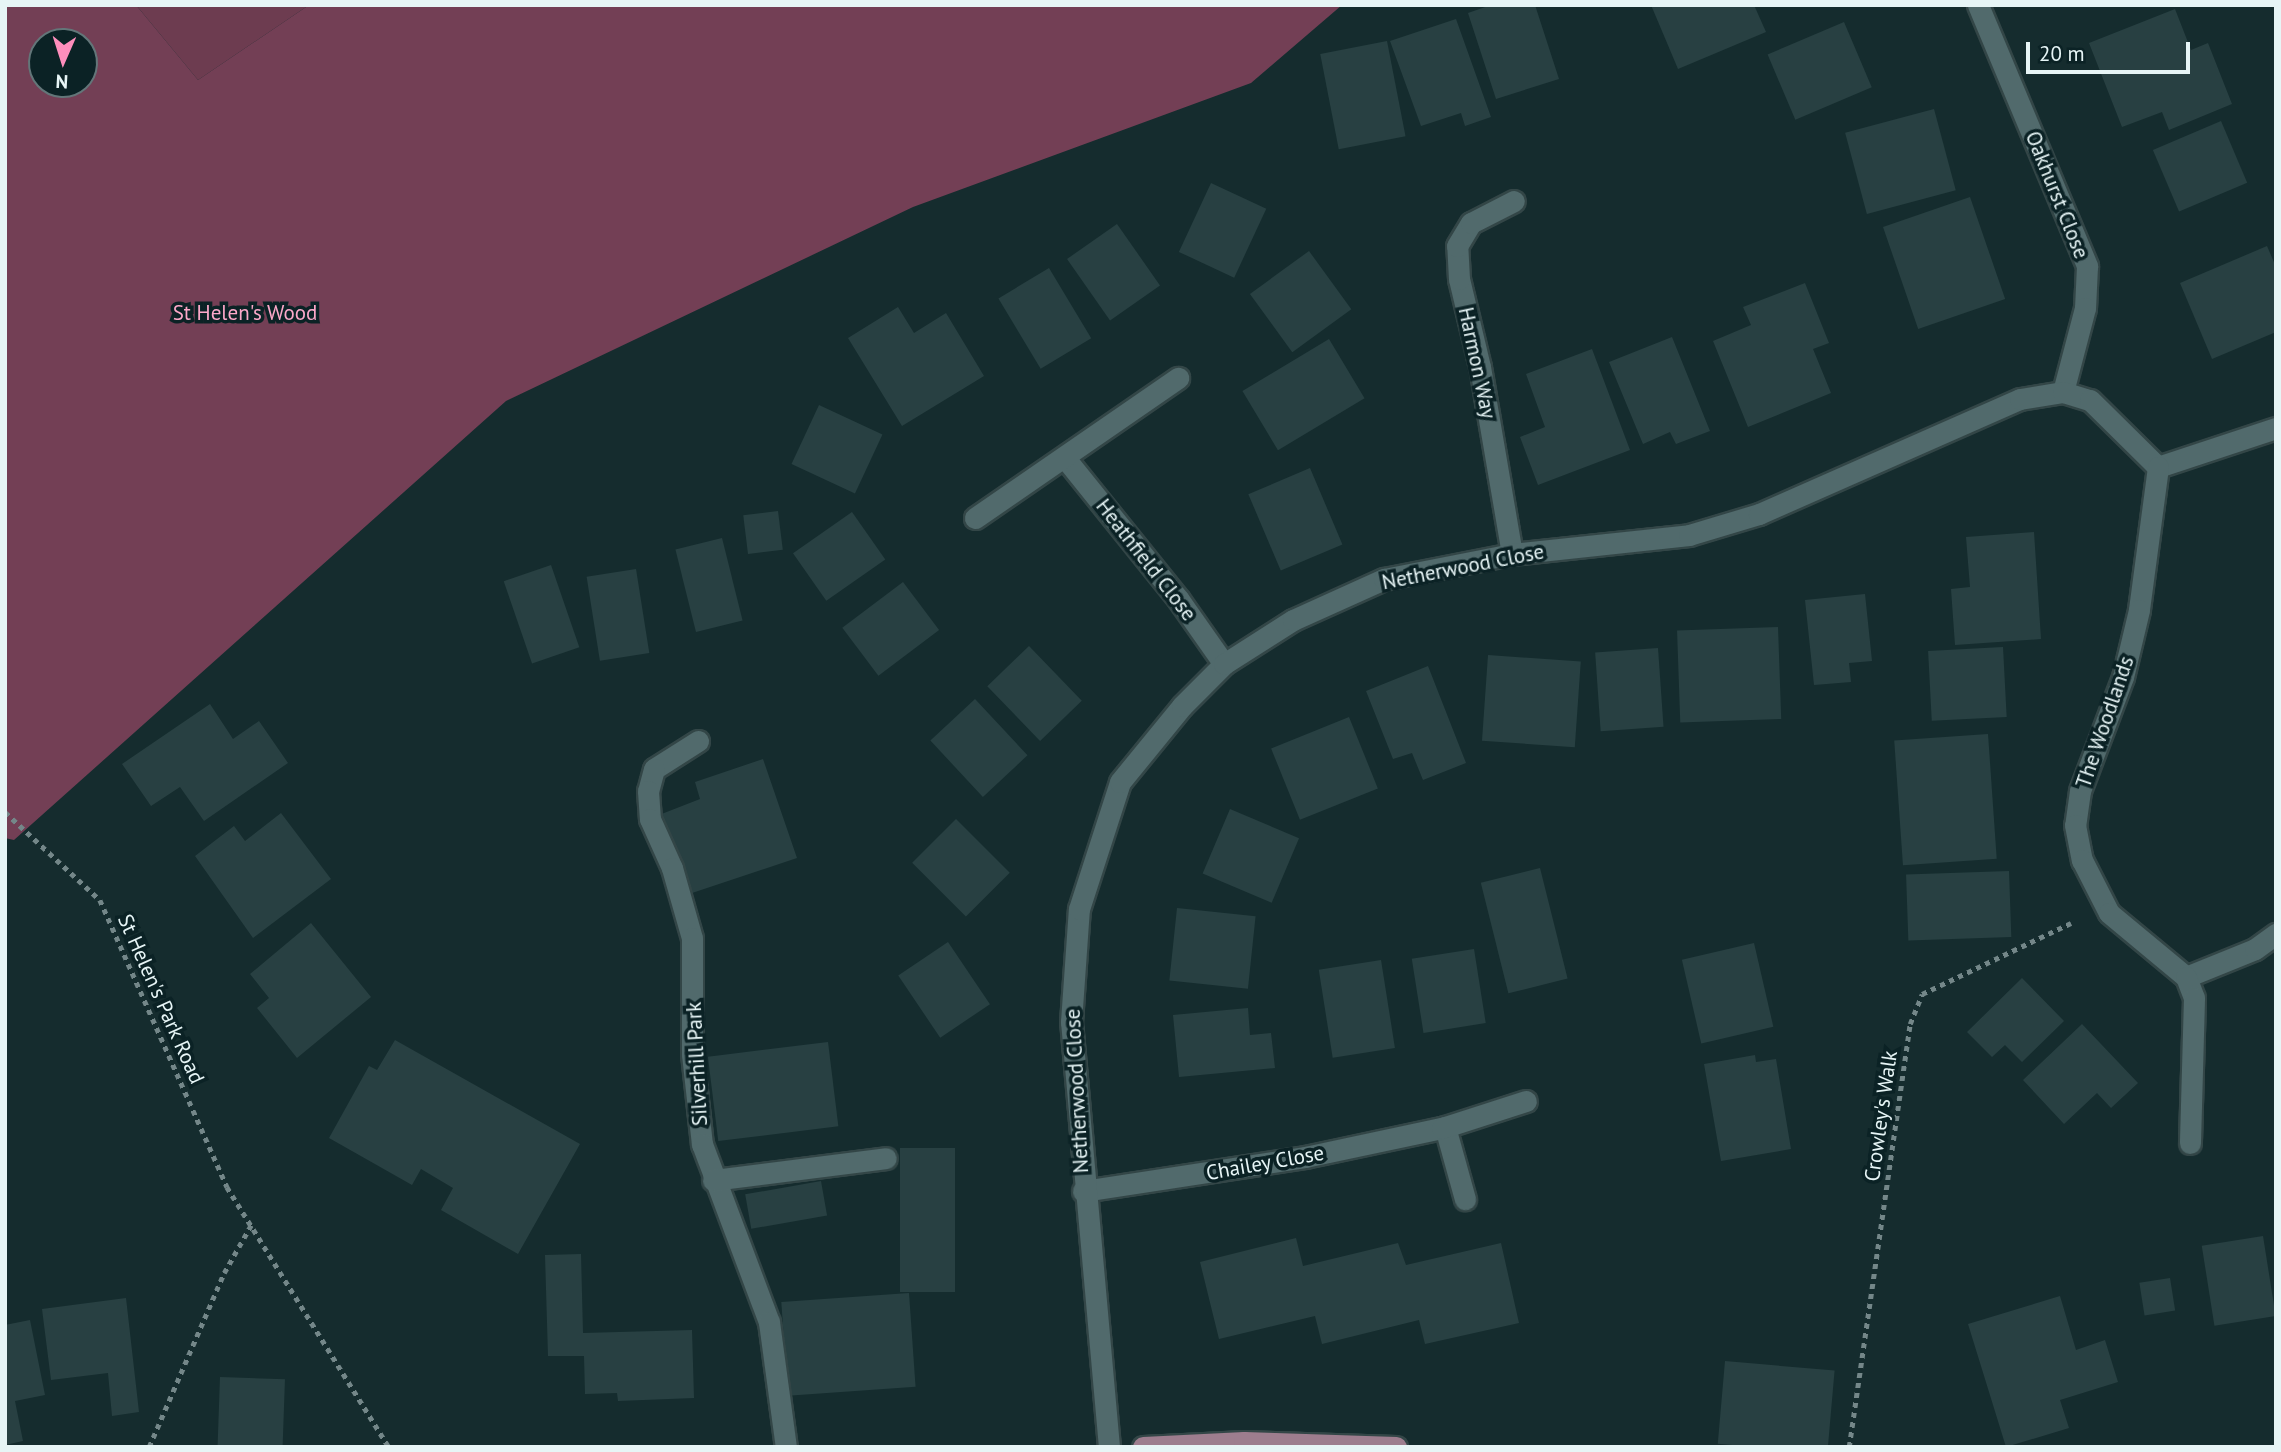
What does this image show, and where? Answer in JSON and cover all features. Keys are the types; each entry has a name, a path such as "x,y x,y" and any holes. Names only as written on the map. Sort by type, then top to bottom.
{"main road":[{"path":"1143,1447 1244,1442 1396,1447"}],"street":[{"name":"Oakhurst Close","path":"1978,5 2087,266 2085,307 2063,392"},
{"name":"Harmon Way","path":"1512,554 1480,367 1459,279 1457,246 1471,223 1514,201"},
{"path":"975,518 1178,378"},
{"path":"2063,392 2090,400 2158,467 2276,428"},
{"name":"Netherwood Close","path":"1109,1447 1083,1191 1070,1022 1079,909 1120,782 1182,706 1224,664 1293,620 1384,579 1512,554 1689,535 1759,514 2020,399 2063,392"},
{"name":"Heathfield Close","path":"1065,458 1180,600 1224,664"},
{"name":"The Woodlands","path":"2158,467 2139,610 2123,677 2080,790 2076,825 2082,860 2109,913 2186,977"},
{"name":"Silverhill Park","path":"698,741 654,769 648,791 650,819 672,868 692,938 696,1109 713,1180 769,1322 786,1447"},
{"path":"2190,1143 2196,1023 2186,977 2255,949 2276,934"},
{"name":"Chailey Close","path":"1083,1191 1305,1157 1445,1127 1526,1101"},
{"path":"1445,1127 1465,1199"},
{"path":"713,1180 886,1158"}],"path":[{"name":"St Helen's Park Road","path":"5,812 100,900 227,1187 389,1447"},
{"name":"Crowley's Walk","path":"1849,1447 1910,1024 1922,994 2066,924 2109,913"},
{"path":"149,1447 224,1273 251,1225"}],"shaded area":[{"path":"136,5 309,5 198,80"}],"green space":[{"name":"St Helen's Wood","path":"5,5 136,5 198,80 309,5 1342,5 1251,83 913,207 506,401 14,840 5,838"}],"building":[{"path":"1491,5 1535,5 1559,79 1496,99 1468,13"},
{"path":"1651,5 1754,5 1766,32 1678,69"},
{"path":"2175,9 2191,50 2208,43 2232,104 2169,130 2162,112 2122,127 2089,43"},
{"path":"1456,19 1491,117 1465,126 1461,113 1421,126 1390,41"},
{"path":"1844,22 1872,87 1795,120 1768,54"},
{"path":"1387,41 1406,136 1339,149 1320,54"},
{"path":"1934,109 1956,190 1867,214 1845,133"},
{"path":"2221,121 2247,183 2179,212 2153,150"},
{"path":"1211,183 1266,209 1234,278 1179,252"},
{"path":"1970,197 2005,299 1918,329 1883,227"},
{"path":"1117,224 1160,285 1110,320 1067,259"},
{"path":"2267,246 2276,267 2276,332 2212,359 2180,283"},
{"path":"1309,251 1351,309 1292,352 1250,294"},
{"path":"1049,268 1091,338 1041,369 998,298"},
{"path":"1805,283 1829,343 1813,349 1831,393 1748,427 1713,341 1751,325 1743,307"},
{"path":"898,307 914,333 946,313 984,376 902,426 848,338"},
{"path":"1672,337 1710,431 1676,444 1670,432 1643,444 1609,362"},
{"path":"1329,339 1365,398 1278,450 1242,391"},
{"path":"1592,349 1630,450 1538,485 1520,437 1545,427 1526,374"},
{"path":"819,405 882,435 855,493 792,464"},
{"path":"1310,468 1342,544 1281,571 1248,494"},
{"path":"778,511 783,550 748,554 743,515"},
{"path":"852,512 885,560 826,601 793,553"},
{"path":"2034,532 2041,639 1955,645 1951,589 1970,587 1966,537"},
{"path":"722,538 743,620 696,632 675,550"},
{"path":"551,565 579,647 532,664 504,581"},
{"path":"636,569 649,653 600,661 587,577"},
{"path":"903,582 939,630 878,676 842,628"},
{"path":"1865,594 1872,661 1849,663 1851,682 1814,685 1805,600"},
{"path":"1778,627 1781,719 1680,722 1677,631"},
{"path":"1029,646 1082,701 1040,741 987,686"},
{"path":"2003,647 2007,717 1932,721 1928,651"},
{"path":"1658,648 1664,727 1601,731 1595,652"},
{"path":"1488,655 1581,661 1575,747 1482,741"},
{"path":"1428,666 1466,763 1423,780 1412,753 1393,759 1366,691"},
{"path":"975,699 1028,755 983,797 930,741"},
{"path":"210,704 233,739 259,721 288,763 204,821 180,787 151,806 122,764"},
{"path":"1349,717 1378,788 1300,820 1271,748"},
{"path":"1988,734 1997,859 1903,865 1894,741"},
{"path":"763,759 797,858 689,894 659,815 700,799 695,782"},
{"path":"1230,809 1299,838 1272,903 1203,873"},
{"path":"281,813 331,879 253,938 195,856 234,826 245,841"},
{"path":"956,819 1010,873 966,917 912,863"},
{"path":"1540,868 1568,979 1508,993 1481,883"},
{"path":"2009,871 2011,937 1908,941 1906,875"},
{"path":"1177,908 1256,916 1248,989 1169,981"},
{"path":"311,923 371,997 297,1058 257,1008 269,998 250,974"},
{"path":"948,942 990,1004 940,1038 898,976"},
{"path":"1754,943 1773,1027 1701,1043 1682,960"},
{"path":"1474,949 1486,1023 1424,1033 1412,959"},
{"path":"1381,960 1395,1048 1333,1058 1319,970"},
{"path":"2022,978 2064,1021 2022,1062 2005,1045 1992,1057 1967,1032"},
{"path":"1248,1008 1250,1035 1271,1033 1275,1068 1179,1077 1173,1015"},
{"path":"2082,1024 2138,1083 2111,1108 2097,1093 2064,1124 2023,1080"},
{"path":"395,1040 580,1144 518,1254 441,1210 453,1188 421,1169 412,1185 329,1138 369,1066 377,1070"},
{"path":"828,1042 838,1126 718,1141 708,1057"},
{"path":"1755,1055 1756,1062 1776,1059 1791,1149 1721,1161 1704,1064"},
{"path":"900,1148 955,1148 955,1292 900,1292"},
{"path":"821,1181 827,1215 751,1229 745,1194"},
{"path":"2263,1236 2276,1316 2214,1326 2202,1246"},
{"path":"1296,1238 1303,1266 1398,1243 1406,1265 1501,1243 1519,1323 1425,1344 1419,1320 1322,1344 1315,1316 1219,1339 1200,1262"},
{"path":"581,1254 583,1333 692,1330 694,1398 618,1401 617,1393 585,1394 584,1356 548,1356 545,1255"},
{"path":"2170,1278 2175,1311 2145,1315 2139,1283"},
{"path":"909,1293 916,1387 788,1396 781,1302"},
{"path":"2060,1296 2076,1350 2105,1340 2118,1382 2060,1400 2069,1428 2006,1447 1968,1324"},
{"path":"126,1298 139,1412 112,1416 108,1373 51,1380 42,1309"},
{"path":"30,1320 45,1395 15,1401 23,1441 5,1445 5,1325"},
{"path":"1725,1361 1835,1371 1828,1447 1756,1447 1718,1444"},
{"path":"220,1377 285,1379 283,1447 218,1447"}]}
